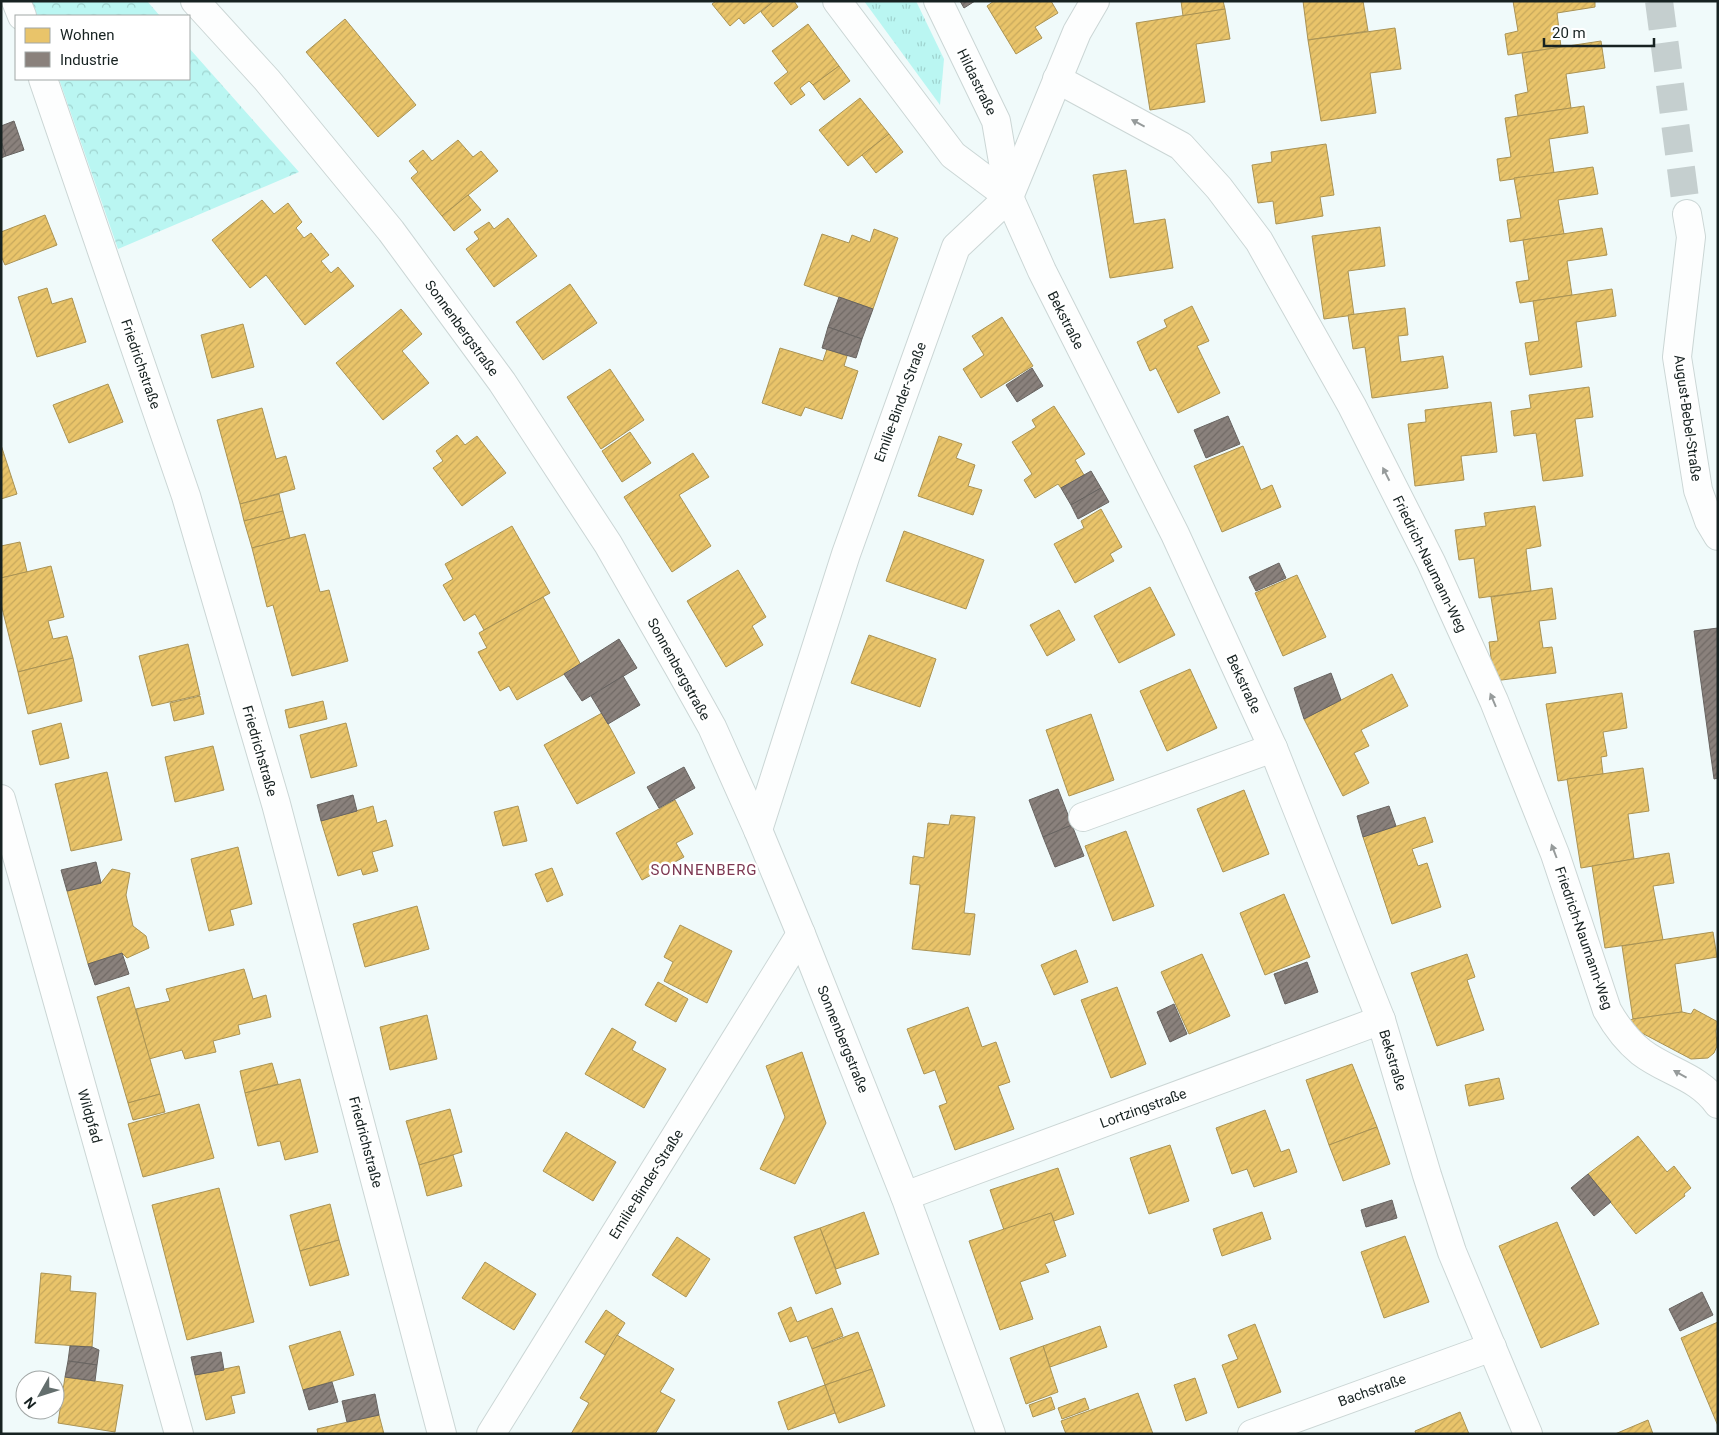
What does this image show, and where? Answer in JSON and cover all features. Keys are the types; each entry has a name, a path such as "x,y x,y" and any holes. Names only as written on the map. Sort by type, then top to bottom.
{"street":[{"path":"16,1 22,15"},
{"name":"Sonnenbergstraße","path":"195,1 267,80 391,230 502,382 608,544 712,727 758,830 801,934 905,1196 991,1434"},
{"name":"Bekstraße","path":"837,1 953,155 1009,197 1042,270 1175,534 1273,748 1381,1020 1452,1252 1528,1434"},
{"name":"Hildastraße","path":"938,1 996,121 1009,197"},
{"name":"Emilie-Binder-Straße","path":"758,830 846,554 956,247 1009,197 1056,79 1077,32 1095,1"},
{"name":"Friedrich-Naumann-Weg","path":"1056,79 1181,146 1219,188 1259,241 1352,406 1431,562 1494,701 1555,854 1607,1010 1619,1032 1642,1052 1696,1082 1710,1092 1718,1104"},
{"name":"Friedrichstraße","path":"43,80 186,496 276,804 442,1434"},
{"name":"August-Bebel-Straße","path":"1689,226 1677,357 1698,490 1709,522 1718,536"},
{"path":"1083,817 1273,748"},
{"name":"Wildpfad","path":"1,799 179,1434"},
{"name":"Emilie-Binder-Straße","path":"491,1434 801,934"},
{"name":"Lortzingstraße","path":"905,1196 1381,1020"},
{"name":"Bachstraße","path":"1252,1434 1492,1347"}],"green space":[{"path":"31,1 147,1 159,15 37,15"},
{"path":"864,1 916,1 944,59 940,105"},
{"path":"190,49 299,172 118,249 59,80 190,80"}],"building: Wohnen":[{"path":"716,1 774,1 744,24 739,18 730,26 712,4"},
{"path":"774,1 794,1 798,7 773,27 761,12"},
{"path":"994,1 1051,1 1058,13 1035,27 1042,38 1016,54 987,6"},
{"path":"1181,1 1223,1 1225,9 1183,16"},
{"path":"1303,1 1363,1 1368,31 1308,40"},
{"path":"1513,1 1595,1 1595,7 1557,13 1561,47 1508,55 1505,34 1518,31"},
{"path":"1225,9 1230,39 1196,44 1205,102 1150,110 1136,23"},
{"path":"345,19 416,105 378,137 306,52"},
{"path":"808,24 839,66 813,85 809,81 800,88 805,95 791,105 774,83 788,72 772,51"},
{"path":"1395,28 1401,69 1370,73 1376,113 1321,121 1308,40"},
{"path":"1601,41 1605,68 1566,74 1571,108 1518,116 1515,95 1528,92 1522,53"},
{"path":"839,66 850,81 824,100 813,85"},
{"path":"860,98 889,134 848,166 819,130"},
{"path":"1584,106 1588,133 1549,139 1554,173 1500,181 1497,159 1511,157 1505,118"},
{"path":"889,134 903,152 876,173 862,155"},
{"path":"458,140 473,157 481,151 498,171 442,216 411,178 418,172 409,161 423,150 432,161"},
{"path":"1326,144 1334,195 1320,197 1323,216 1276,224 1273,201 1258,203 1252,165 1272,162 1271,152"},
{"path":"1593,167 1598,194 1558,200 1564,234 1510,242 1507,220 1521,218 1514,178"},
{"path":"1126,170 1134,224 1165,219 1173,268 1110,278 1093,175"},
{"path":"468,195 481,210 454,231 442,216"},
{"path":"262,200 274,214 288,203 302,222 296,228 304,238 311,233 329,255 321,261 331,273 338,267 354,286 305,325 266,275 250,288 212,240"},
{"path":"45,215 57,245 5,265 1,256 1,232"},
{"path":"508,218 537,256 494,287 466,249 479,239 474,232 489,222 494,229"},
{"path":"1380,227 1385,266 1348,271 1354,315 1324,319 1312,236"},
{"path":"1602,228 1607,255 1567,261 1572,295 1520,303 1516,282 1529,280 1523,240"},
{"path":"874,229 898,238 873,309 804,285 822,234 849,243 852,235 870,242"},
{"path":"570,284 597,323 543,360 516,322"},
{"path":"47,288 52,304 72,298 86,342 37,357 18,297"},
{"path":"1612,289 1616,316 1576,322 1582,367 1530,375 1525,343 1539,341 1533,301"},
{"path":"1192,306 1209,341 1197,346 1220,393 1178,413 1156,368 1150,371 1137,342 1167,327 1164,320"},
{"path":"1405,308 1408,335 1398,336 1401,362 1443,356 1448,388 1372,398 1365,347 1353,349 1348,315"},
{"path":"401,309 422,334 402,351 429,383 383,420 336,363"},
{"path":"1002,317 1033,366 981,398 963,369 984,355 972,336"},
{"path":"243,324 254,367 212,378 201,335"},
{"path":"780,348 823,361 827,349 847,356 844,366 858,371 842,419 805,407 801,416 762,403"},
{"path":"610,369 644,420 601,449 567,397"},
{"path":"108,384 123,422 69,443 53,405"},
{"path":"1589,387 1593,417 1575,419 1583,476 1543,481 1536,433 1514,436 1511,411 1531,408 1529,395"},
{"path":"1491,402 1497,452 1461,456 1464,480 1415,486 1408,424 1426,422 1425,410"},
{"path":"1054,406 1085,454 1075,460 1084,475 1061,488 1058,484 1035,498 1024,480 1032,474 1012,442 1036,427 1032,420"},
{"path":"262,408 276,459 286,456 295,489 240,504 217,420"},
{"path":"630,432 651,463 622,482 602,451"},
{"path":"457,435 465,445 477,436 506,473 462,506 433,468 443,461 436,451"},
{"path":"939,436 962,444 956,458 975,465 968,486 982,490 973,515 918,496"},
{"path":"1,445 17,494 1,499"},
{"path":"1243,446 1261,490 1272,485 1281,507 1222,532 1194,466"},
{"path":"693,453 709,477 679,495 711,546 672,572 624,497"},
{"path":"279,494 283,511 244,521 240,504"},
{"path":"1535,506 1541,546 1526,549 1531,591 1479,598 1474,558 1459,560 1455,530 1486,526 1484,513"},
{"path":"1101,509 1122,547 1110,554 1114,561 1075,583 1054,544 1084,528 1081,521"},
{"path":"283,511 290,538 252,548 244,521"},
{"path":"512,526 550,593 484,630 475,614 464,621 443,585 453,579 445,564"},
{"path":"904,531 984,560 966,609 886,581"},
{"path":"305,534 320,592 329,590 348,661 292,676 273,605 267,607 252,548"},
{"path":"20,542 27,572 1,578 1,546"},
{"path":"51,566 64,617 48,621 53,639 67,636 73,658 18,672 1,604 1,578"},
{"path":"738,570 766,617 752,626 763,645 726,667 687,601"},
{"path":"1297,575 1326,637 1283,656 1255,593"},
{"path":"1150,587 1175,635 1119,663 1094,616"},
{"path":"1552,588 1556,619 1539,621 1543,648 1552,647 1556,673 1494,681 1489,642 1498,641 1491,597"},
{"path":"543,597 581,665 517,700 509,686 500,691 478,652 487,648 479,633"},
{"path":"1059,610 1075,640 1047,656 1030,625"},
{"path":"869,635 936,659 920,707 851,683"},
{"path":"188,644 200,695 152,706 139,656"},
{"path":"73,658 82,701 28,714 18,672"},
{"path":"1190,669 1217,728 1167,751 1140,691"},
{"path":"1392,674 1408,706 1361,730 1369,746 1354,753 1369,783 1343,796 1304,719"},
{"path":"1622,693 1627,728 1603,732 1607,756 1601,757 1603,774 1558,781 1546,704"},
{"path":"200,696 204,714 174,721 170,703"},
{"path":"323,701 327,719 289,728 285,710"},
{"path":"602,713 635,773 577,804 544,745"},
{"path":"1091,714 1114,780 1069,796 1046,730"},
{"path":"61,723 69,758 40,765 32,731"},
{"path":"346,723 357,766 311,778 300,735"},
{"path":"213,746 224,790 175,802 165,757"},
{"path":"1643,768 1649,811 1628,814 1634,859 1581,868 1567,779"},
{"path":"107,772 122,840 71,851 55,784"},
{"path":"1244,790 1269,854 1223,872 1197,809"},
{"path":"675,800 693,834 676,843 684,857 642,880 616,833"},
{"path":"373,806 377,823 386,820 393,846 372,852 378,871 363,875 361,869 338,876 321,821"},
{"path":"518,806 527,841 503,846 494,812"},
{"path":"951,815 975,817 964,913 975,914 970,955 912,949 920,885 910,884 913,856 924,858 928,823 949,825"},
{"path":"1425,817 1433,842 1412,849 1418,866 1427,863 1441,907 1392,924 1363,837"},
{"path":"1126,831 1154,906 1113,921 1085,846"},
{"path":"238,847 252,904 230,910 234,925 209,931 191,859"},
{"path":"1669,853 1674,883 1653,886 1663,940 1605,948 1592,866"},
{"path":"552,868 563,895 547,902 535,874"},
{"path":"112,869 130,873 126,895 133,926 146,936 149,948 127,958 122,953 88,964 67,891 101,883"},
{"path":"1284,894 1310,957 1265,975 1240,913"},
{"path":"417,906 429,949 365,967 353,924"},
{"path":"680,925 732,951 707,1003 664,981 673,962 664,957"},
{"path":"1713,932 1717,957 1675,964 1682,1012 1633,1019 1622,946"},
{"path":"1076,950 1088,982 1054,995 1041,965"},
{"path":"1202,954 1230,1016 1189,1034 1161,972"},
{"path":"1467,954 1475,977 1467,980 1484,1030 1437,1046 1411,973"},
{"path":"244,969 253,999 266,995 271,1017 238,1025 240,1034 213,1041 216,1052 185,1059 182,1050 149,1059 136,1009 170,1001 166,989"},
{"path":"658,982 688,999 676,1022 645,1005"},
{"path":"129,987 160,1094 128,1103 97,997"},
{"path":"1117,987 1146,1064 1111,1078 1081,1000"},
{"path":"968,1007 982,1047 996,1042 1010,1082 998,1086 1014,1129 955,1150 939,1106 947,1103 935,1070 924,1074 907,1029"},
{"path":"1694,1009 1718,1022 1716,1031 1717,1046 1714,1053 1708,1058 1691,1059 1623,1023 1633,1019 1682,1012 1691,1014"},
{"path":"427,1015 437,1059 390,1070 380,1027"},
{"path":"612,1028 636,1042 632,1050 666,1069 644,1108 585,1074"},
{"path":"802,1052 826,1123 795,1184 760,1169 785,1117 766,1066"},
{"path":"272,1063 278,1084 245,1093 240,1071"},
{"path":"1352,1064 1377,1127 1329,1145 1306,1080"},
{"path":"1499,1078 1504,1099 1469,1106 1465,1085"},
{"path":"300,1079 318,1152 285,1160 280,1141 258,1146 245,1093"},
{"path":"160,1094 165,1112 133,1120 128,1103"},
{"path":"199,1104 214,1158 143,1177 128,1124"},
{"path":"450,1109 462,1152 419,1165 406,1121"},
{"path":"1265,1110 1281,1152 1289,1149 1297,1172 1254,1187 1247,1169 1232,1174 1216,1128"},
{"path":"1377,1127 1390,1164 1343,1181 1329,1145"},
{"path":"566,1132 616,1162 593,1201 543,1171"},
{"path":"1638,1136 1667,1172 1674,1166 1691,1188 1684,1194 1685,1196 1636,1234 1588,1174"},
{"path":"1170,1145 1189,1201 1149,1214 1130,1158"},
{"path":"453,1155 462,1186 427,1196 419,1165"},
{"path":"1058,1168 1074,1214 1054,1221 1051,1213 1004,1230 990,1190"},
{"path":"219,1188 254,1322 187,1340 152,1205"},
{"path":"330,1204 339,1240 300,1251 290,1215"},
{"path":"864,1212 879,1254 836,1269 820,1228"},
{"path":"1262,1212 1271,1239 1222,1256 1213,1229"},
{"path":"1051,1213 1066,1256 1045,1264 1049,1272 1020,1282 1033,1319 1000,1330 969,1241"},
{"path":"1557,1222 1599,1324 1541,1348 1499,1246"},
{"path":"820,1228 841,1284 816,1294 794,1237"},
{"path":"1405,1236 1429,1302 1384,1318 1361,1252"},
{"path":"677,1237 710,1259 686,1297 652,1275"},
{"path":"339,1240 349,1275 310,1286 300,1251"},
{"path":"485,1262 536,1294 514,1330 462,1298"},
{"path":"41,1273 71,1276 70,1291 96,1293 92,1347 35,1343"},
{"path":"791,1307 797,1322 832,1308 843,1336 812,1349 807,1336 790,1342 778,1313"},
{"path":"606,1310 625,1323 605,1355 585,1342"},
{"path":"1718,1322 1718,1426 1681,1338"},
{"path":"1255,1324 1281,1392 1238,1408 1222,1365 1238,1359 1228,1335"},
{"path":"1100,1326 1107,1347 1050,1367 1043,1346"},
{"path":"340,1331 354,1375 303,1390 289,1346"},
{"path":"858,1332 872,1369 825,1385 812,1349"},
{"path":"617,1335 674,1369 660,1392 675,1400 655,1434 571,1434 589,1403 580,1398"},
{"path":"1043,1346 1058,1392 1026,1404 1010,1358"},
{"path":"239,1366 245,1393 231,1396 235,1413 206,1420 195,1375"},
{"path":"872,1369 885,1406 839,1423 825,1385"},
{"path":"65,1377 123,1385 115,1432 58,1423 58,1420 65,1420"},
{"path":"1195,1378 1207,1413 1186,1421 1174,1385"},
{"path":"825,1385 835,1413 788,1430 778,1402"},
{"path":"1138,1393 1153,1434 1066,1434 1061,1421"},
{"path":"1051,1397 1055,1409 1033,1417 1029,1405"},
{"path":"1085,1398 1089,1409 1062,1419 1058,1408"},
{"path":"1460,1412 1469,1434 1416,1434 1415,1431"},
{"path":"379,1415 384,1434 318,1434 317,1429"},
{"path":"1648,1420 1653,1434 1615,1434"}],"building: Industrie":[{"path":"960,1 975,1 964,8"},
{"path":"14,121 24,150 6,156 1,141 1,126"},
{"path":"1,141 6,156 1,158"},
{"path":"839,297 873,309 862,339 828,327"},
{"path":"828,327 862,339 856,358 822,348"},
{"path":"1032,368 1043,386 1017,402 1006,385"},
{"path":"1228,416 1240,444 1206,458 1194,430"},
{"path":"1091,471 1101,488 1071,505 1061,488"},
{"path":"1101,488 1109,502 1078,519 1071,505"},
{"path":"1279,563 1286,578 1256,591 1249,577"},
{"path":"1718,628 1718,778 1714,779 1694,631"},
{"path":"619,639 637,668 582,701 564,674"},
{"path":"1331,673 1341,700 1304,719 1294,688"},
{"path":"623,676 640,705 608,724 591,696"},
{"path":"684,767 695,788 659,808 647,787"},
{"path":"1058,789 1072,825 1043,837 1029,800"},
{"path":"353,795 357,811 321,821 317,805"},
{"path":"1389,806 1396,826 1363,837 1357,816"},
{"path":"1072,825 1084,856 1055,867 1043,837"},
{"path":"96,862 101,883 67,891 61,870"},
{"path":"122,953 129,974 95,985 88,964"},
{"path":"1307,962 1318,992 1285,1004 1274,974"},
{"path":"1174,1004 1187,1034 1170,1042 1157,1012"},
{"path":"1588,1174 1611,1202 1594,1216 1571,1188"},
{"path":"1392,1200 1397,1218 1366,1227 1361,1210"},
{"path":"1702,1292 1713,1315 1680,1331 1669,1309"},
{"path":"70,1346 92,1347 99,1350 97,1365 68,1361"},
{"path":"221,1352 224,1370 195,1375 191,1357"},
{"path":"68,1361 97,1365 95,1381 65,1377"},
{"path":"332,1382 338,1402 309,1410 303,1390"},
{"path":"375,1394 379,1415 347,1422 342,1401"}],"tunnel":[{"path":"1659,1 1687,214"}],"district":[{"name":"SONNENBERG","path":"704,870"}]}
